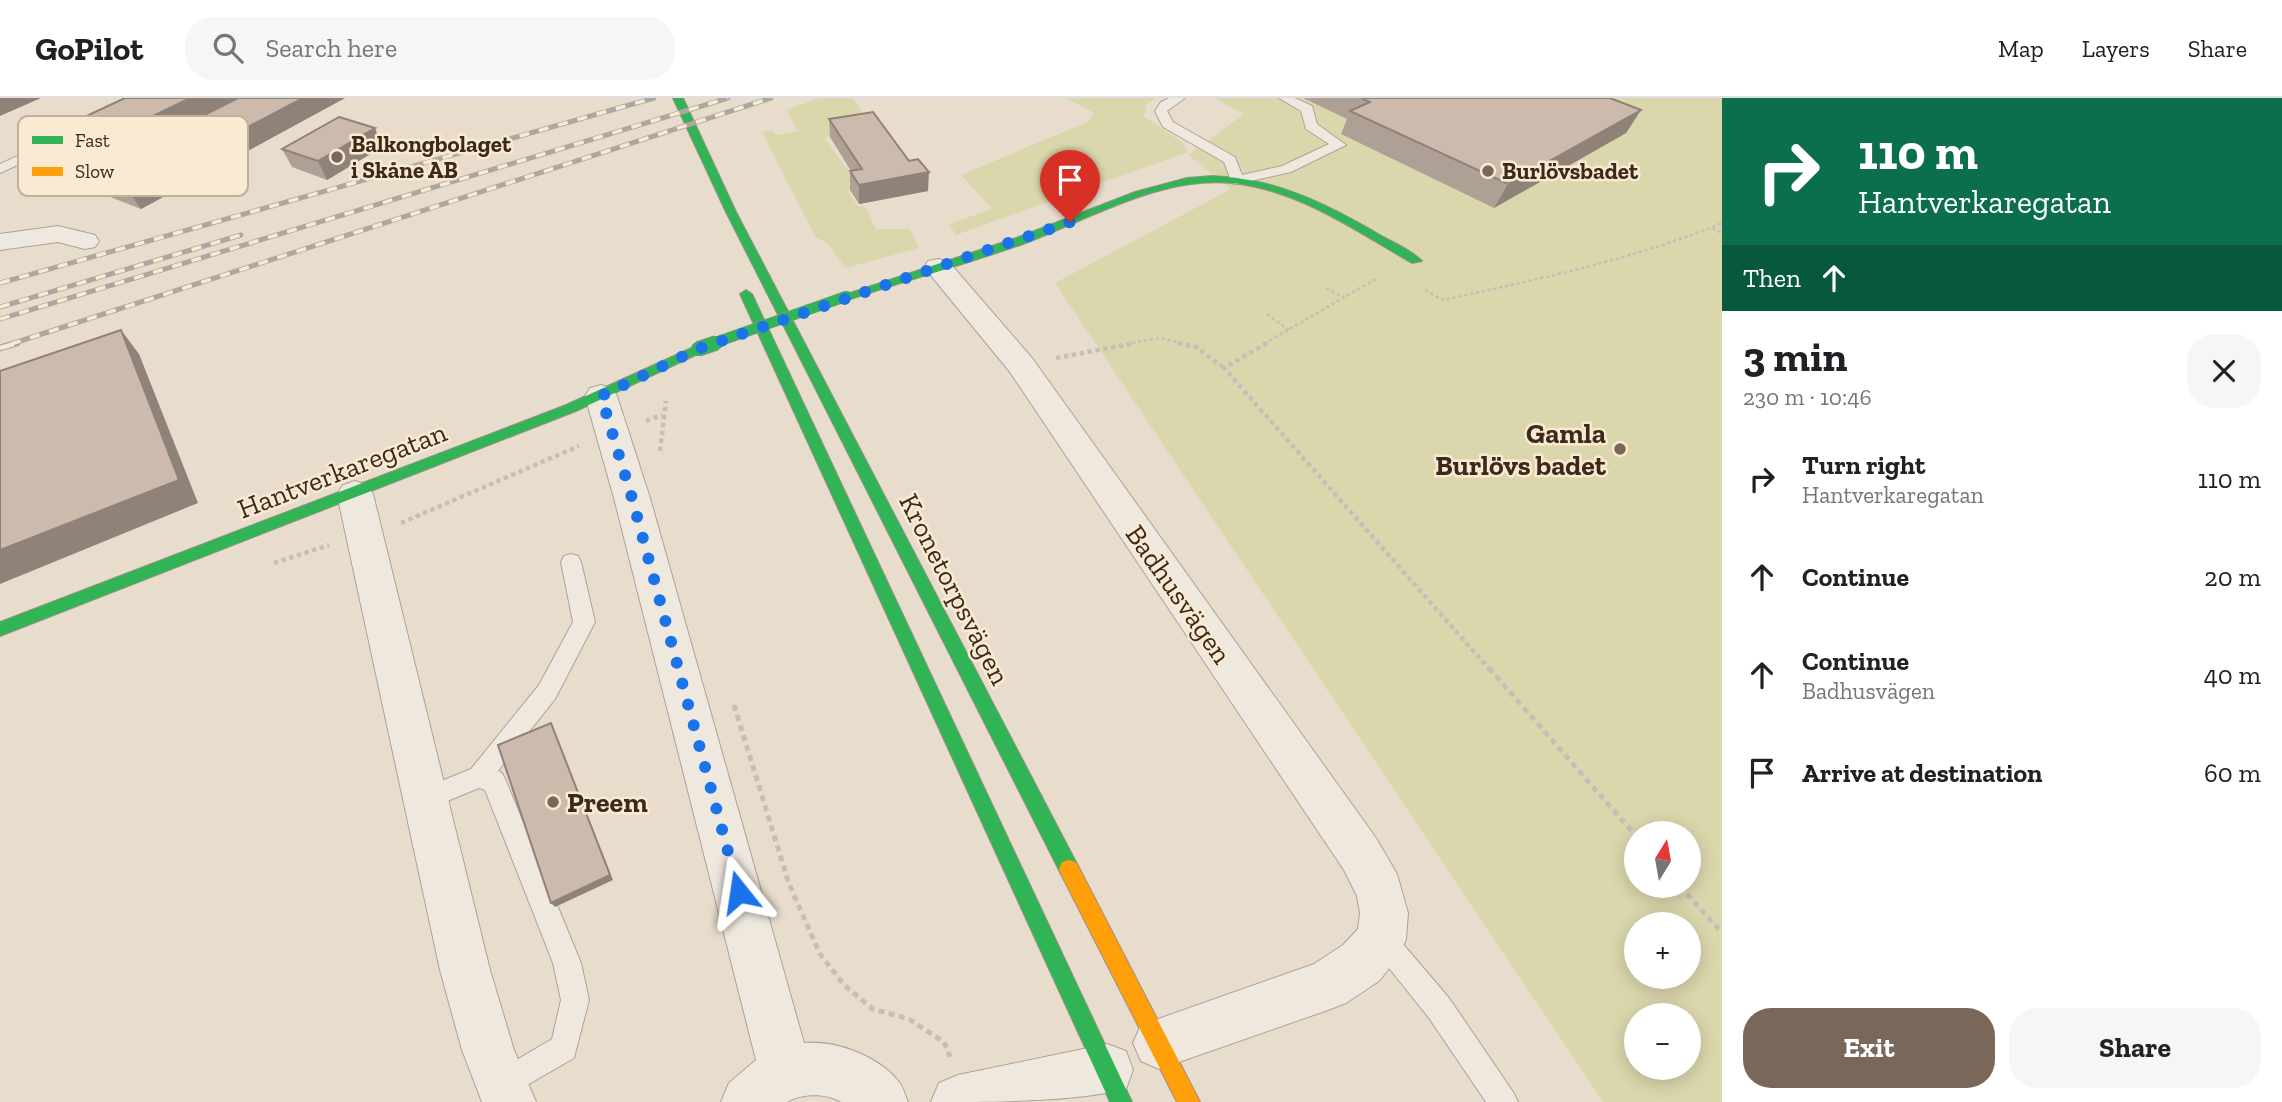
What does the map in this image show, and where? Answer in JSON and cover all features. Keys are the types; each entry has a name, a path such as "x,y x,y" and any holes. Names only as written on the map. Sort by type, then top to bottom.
{"main road":[{"name":"Kronetorpsvägen","path":"678,98 731,212 1189,1102"},
{"path":"938,267 1045,232 1163,187 1199,179 1237,180 1276,188 1304,200 1416,261"},
{"name":"Hantverkaregatan","path":"0,629 44,610 355,494 601,396 698,349 938,267"},
{"path":"737,275 1114,1086"}],"street":[{"path":"0,242 58,234 85,241"},
{"name":"Badhusvägen","path":"938,267 1021,365 1360,854 1380,891 1384,913 1382,939"},
{"path":"601,396 636,511 767,1087 816,1066 846,1073 871,1090 881,1102"},
{"path":"355,494 423,800 477,1020 505,1094"},
{"path":"1159,1043 1328,985 1361,963 1382,939"},
{"path":"963,1101 1114,1086"}],"lane":[{"path":"1180,98 1165,105 1161,111 1163,119 1230,160 1237,180 1286,169 1339,145 1311,126 1307,109 1285,98"},
{"path":"0,169 18,160"},
{"path":"423,800 479,777 547,692 584,622 571,562"},
{"path":"479,777 494,781 505,806 567,963 575,1000 564,1048 505,1094"},
{"path":"1382,939 1439,1007 1503,1102"}],"path":[{"path":"1422,288 1443,300 1534,280 1670,244 1722,223"},
{"path":"1712,228 1722,233"},
{"path":"1224,368 1390,271"},
{"path":"1326,288 1344,298"},
{"path":"1267,314 1289,330"},
{"path":"1021,365 1159,338 1196,347 1224,368 1624,822"},
{"path":"655,369 666,398 659,449 663,461"},
{"path":"730,692 789,884 820,954 844,985 873,1009 909,1019 944,1042 963,1101"},
{"path":"1691,898 1722,933"}],"shaded area":[{"path":"819,98 852,98 874,128 825,138 859,186 848,190 857,205 866,208 876,229 910,229 919,248 846,268 826,242 816,238 762,132 772,130 776,135 798,131 786,110"},
{"path":"1065,98 1156,98 1147,104 1144,116 1183,143 1188,152 956,235 949,224 992,209 961,175 1087,122 1094,113"},
{"path":"1214,98 1722,98 1722,1102 1603,1102 1055,283 1231,189 1188,155 1244,114"}],"building":[{"path":"125,98 190,98 153,116 86,116"},
{"path":"238,98 303,98 248,127 248,116 202,116"},
{"name":"Burlövsbadet","path":"1361,98 1610,98 1641,110 1508,184 1350,111 1370,102"},
{"path":"873,112 909,161 918,159 929,172 859,185 850,171 862,169 829,119"},
{"path":"339,117 375,128 318,161 282,149"},
{"path":"121,330 179,480 0,550 0,371"},
{"path":"551,723 610,875 551,903 498,745"}],"railway":[{"path":"0,283 654,98"},
{"path":"0,319 728,98"},
{"path":"11,344 771,98"},
{"path":"0,307 241,235"},
{"path":"0,348 17,343"}],"traffic: fast":[{"path":"678,98 731,212 1069,869"},
{"path":"847,296 1020,241 1138,194 1212,179 1238,180 1262,185 1308,201 1416,261"},
{"path":"746,294 1121,1102"},
{"path":"698,349 847,296"},
{"path":"0,629 571,408 698,349"}],"traffic: slow":[{"path":"1069,869 1189,1102"}],"place":[{"name":"Balkongbolaget i Skåne AB","path":"337,157"},
{"name":"Burlövsbadet","path":"1488,171"},
{"name":"Gamla Burlövs badet","path":"1620,449"},
{"name":"Preem","path":"553,802"}],"route":[{"path":"739,892 632,498 601,396 698,349 1070,222"}]}
